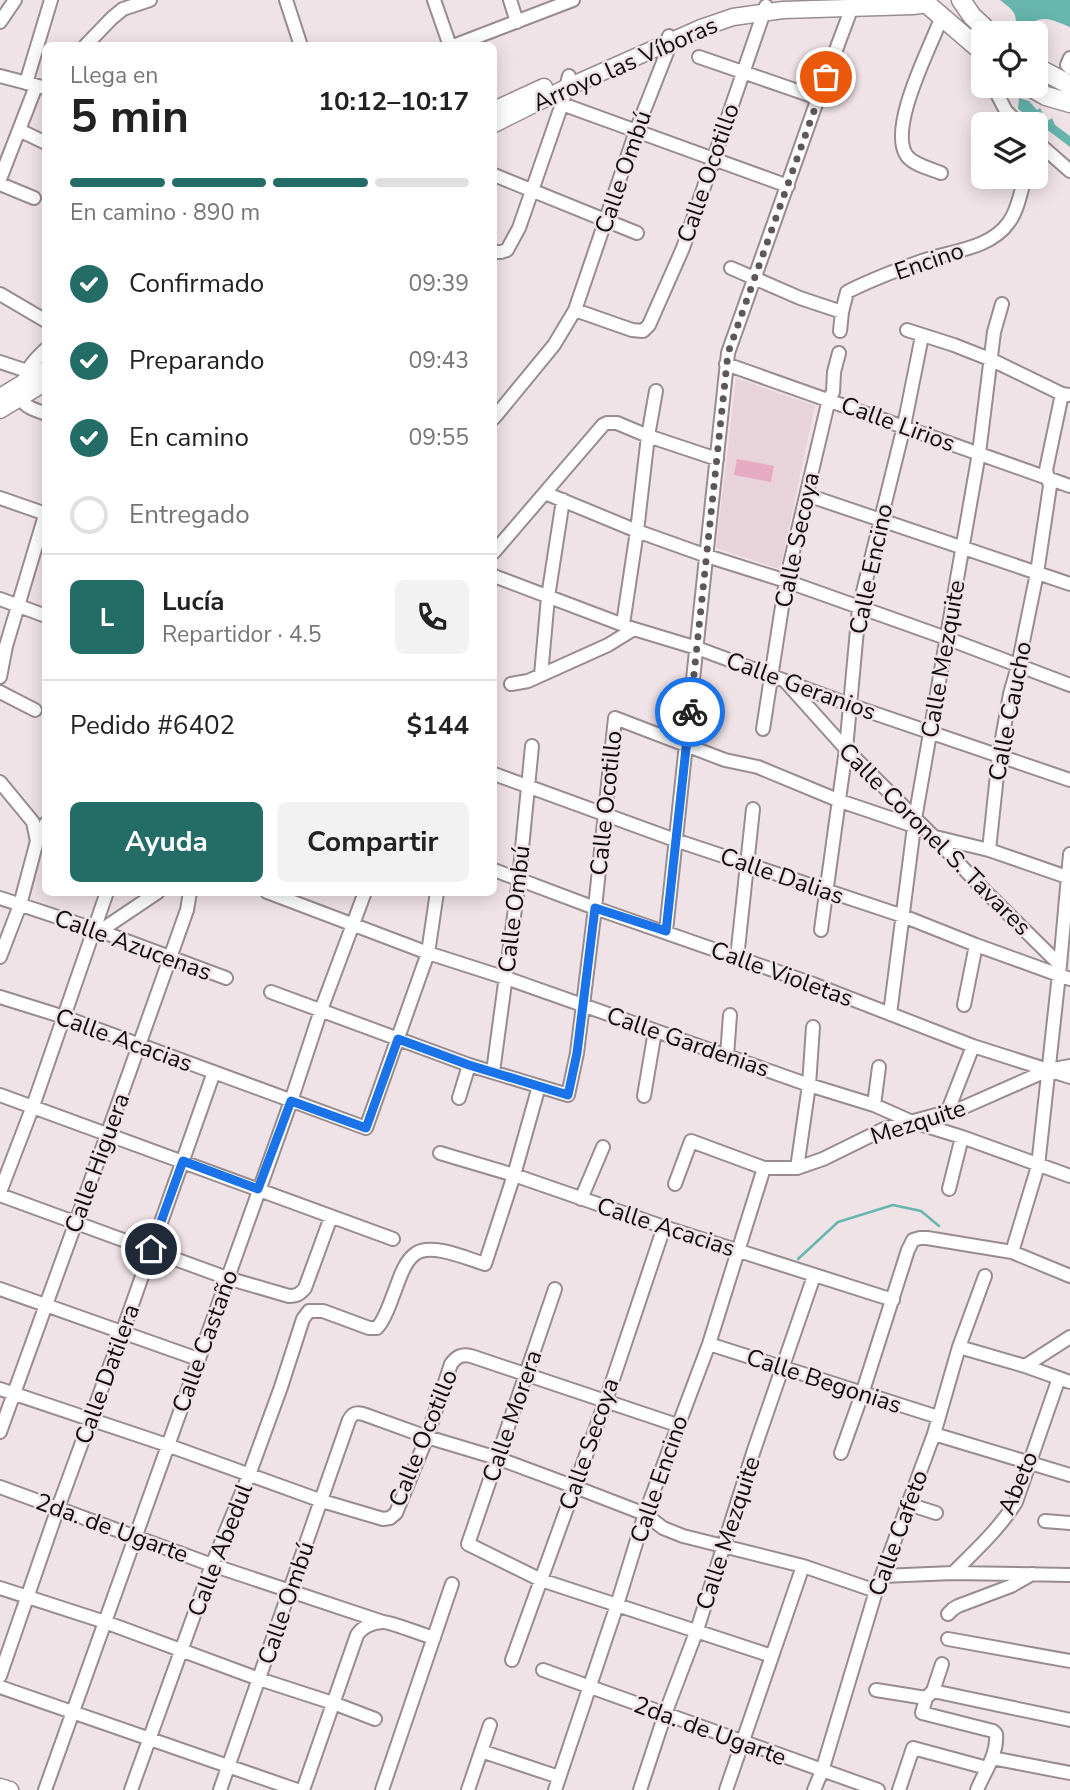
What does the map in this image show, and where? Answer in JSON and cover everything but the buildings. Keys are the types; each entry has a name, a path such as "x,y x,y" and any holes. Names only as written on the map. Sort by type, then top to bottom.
{"highway":[{"path":"923,2 940,4 947,0"},
{"path":"961,0 977,21"},
{"path":"923,2 971,42"},
{"path":"1048,73 1070,85"},
{"path":"1048,97 1070,103"}],"main road":[{"name":"Arroyo las Víboras","path":"497,123 670,39 733,17 766,8 873,3 913,6 923,2"},
{"name":"Arroyo las Víboras","path":"497,109 565,89"},
{"path":"0,397 42,372"},
{"path":"0,410 24,383 42,382"},
{"path":"0,1787 10,1790"}],"street":[{"path":"0,22 15,0"},
{"path":"44,42 51,0"},
{"path":"89,42 124,5 150,0"},
{"path":"286,0 300,42"},
{"path":"434,0 450,42"},
{"path":"510,0 517,22"},
{"path":"462,42 573,0"},
{"path":"666,931 726,363 851,4"},
{"name":"Calle Ocotillo","path":"575,310 632,330 643,331 649,325 683,248 766,8"},
{"path":"941,173 914,162 906,155 901,130 907,104 943,18"},
{"name":"Calle Ombú","path":"497,414 554,345 575,310 670,39"},
{"path":"34,198 0,181 37,81 42,52"},
{"path":"699,57 818,98"},
{"path":"1070,58 1067,65 1070,68"},
{"path":"0,76 37,81"},
{"path":"497,252 506,250 519,228 565,89 636,131 788,186"},
{"path":"19,130 42,141"},
{"path":"1048,153 1070,171"},
{"path":"497,176 637,233"},
{"name":"Encino","path":"842,312 845,296 850,290 923,261 990,239 1009,222 1022,189"},
{"path":"730,268 800,298 842,312 840,331"},
{"path":"0,294 42,319"},
{"name":"Calle Mezquite","path":"890,1014 914,823 979,453 994,331 1002,304"},
{"path":"907,330 992,360 1066,395"},
{"name":"Calle Encino","path":"821,930 846,749 859,608 904,426 922,335"},
{"path":"42,353 32,362 24,383 24,403 42,412"},
{"name":"Calle Secoya","path":"763,729 786,581 829,399 833,392 839,353"},
{"path":"0,362 24,383"},
{"name":"Calle Lirios","path":"726,363 1070,486"},
{"path":"511,684 528,681 608,645 629,626 637,531 656,391"},
{"name":"Calle Caucho","path":"989,850 999,756 1037,573 1050,485 1046,470 1066,395"},
{"path":"497,549 607,423 617,423 717,459"},
{"path":"545,493 637,531 786,581 1070,685"},
{"path":"807,495 1070,584"},
{"path":"0,498 42,512"},
{"path":"541,675 548,597 563,500"},
{"path":"0,677 6,646 42,524"},
{"name":"Calle Geranios","path":"497,577 850,705 1070,780"},
{"path":"0,599 42,615"},
{"name":"Calle Coronel S. Tavares","path":"784,680 914,823 934,837 1063,973"},
{"path":"4,694 34,710"},
{"name":"Calle Ocotillo","path":"539,1086 568,1095 574,1072 615,718 687,744"},
{"path":"687,744 725,760 758,767 839,801 914,823"},
{"name":"Calle Ombú","path":"493,1072 519,879 532,746"},
{"name":"Calle Dalias","path":"497,775 676,841 904,916 976,945 1063,973"},
{"path":"0,782 29,816 37,841"},
{"path":"737,958 753,809"},
{"path":"0,957 20,905 42,831"},
{"path":"934,837 989,850 1068,877"},
{"path":"1012,1252 1038,1166 1048,1070 1063,973 1070,854"},
{"name":"Calle Violetas","path":"497,871 813,984 973,1046 1070,1077"},
{"path":"106,896 97,931 0,1194 227,1278 295,1296 308,1281 331,1217"},
{"path":"97,931 152,896"},
{"name":"Calle Higuera","path":"0,1432 141,1045 187,911 189,896"},
{"name":"Calle Gardenias","path":"278,896 428,953 874,1105 910,1121 1070,1176"},
{"name":"Calle Castaño","path":"45,1790 364,896"},
{"path":"398,1039 428,953 436,896"},
{"name":"Calle Azucenas","path":"0,898 226,978"},
{"path":"964,1005 976,945"},
{"path":"271,992 469,1065 539,1086 514,1175"},
{"name":"Calle Acacias","path":"0,997 64,1017 366,1128 398,1039"},
{"path":"727,1056 730,1015"},
{"path":"797,1168 813,1027"},
{"path":"645,1096 655,1031"},
{"path":"947,1113 973,1046"},
{"path":"458,1098 469,1065"},
{"name":"Mezquite","path":"764,1168 797,1168 823,1159 884,1129 962,1108 1048,1070 1070,1066"},
{"path":"874,1105 879,1067"},
{"name":"Calle Datilera","path":"0,1676 214,1072"},
{"path":"0,1095 393,1239"},
{"path":"949,1189 962,1137"},
{"path":"675,1184 691,1141 764,1168"},
{"path":"581,1199 603,1146"},
{"name":"Calle Acacias","path":"440,1153 893,1300"},
{"name":"Calle Encino","path":"555,1790 645,1514 709,1344 764,1168"},
{"name":"Calle Abedul","path":"131,1790 212,1565 249,1475 303,1319 309,1311 323,1311 369,1328 377,1328 406,1264 414,1254 428,1249 485,1264 514,1175"},
{"name":"Calle Secoya","path":"512,1660 606,1400 664,1227"},
{"path":"841,1453 913,1240 928,1238 1012,1252 1070,1276"},
{"name":"Calle Mezquite","path":"640,1790 697,1630 750,1461 814,1276"},
{"name":"Calle Cafeto","path":"814,1790 876,1591 934,1434 959,1347 985,1276"},
{"path":"0,1289 198,1359"},
{"name":"Calle Morera","path":"541,1580 468,1544 555,1289"},
{"path":"1026,1366 1070,1337"},
{"name":"Calle Begonias","path":"709,1344 939,1418"},
{"path":"959,1347 1065,1380"},
{"name":"Calle Ocotillo","path":"322,1501 374,1517 390,1518 396,1513 427,1437 451,1364 456,1357 471,1356 526,1374"},
{"path":"526,1374 677,1425"},
{"name":"Abeto","path":"953,1573 991,1536 1016,1502 1029,1461 1065,1380"},
{"path":"0,1389 322,1501"},
{"name":"Calle Ombú","path":"220,1790 352,1415 360,1413 427,1437"},
{"path":"934,1434 1070,1475"},
{"path":"427,1437 497,1458 645,1514 663,1528 683,1536 803,1566 876,1591"},
{"name":"2da. de Ugarte","path":"0,1486 212,1565 434,1638"},
{"path":"908,1504 936,1513"},
{"path":"1045,1521 1070,1523"},
{"path":"726,1790 803,1566"},
{"path":"881,1576 953,1573 1070,1576"},
{"path":"948,1614 958,1606 1012,1587 1032,1574"},
{"path":"541,1580 772,1656"},
{"path":"382,1790 452,1584"},
{"path":"0,1588 104,1622 375,1719"},
{"path":"303,1790 357,1635 365,1627 383,1622"},
{"path":"948,1639 1070,1661"},
{"path":"942,1664 922,1713 995,1733 997,1739 990,1763 976,1790"},
{"name":"2da. de Ugarte","path":"543,1670 878,1790"},
{"path":"0,1687 297,1790"},
{"path":"876,1690 929,1694 1070,1720"},
{"path":"468,1790 490,1725"},
{"path":"900,1790 912,1748 990,1763 1070,1773"},
{"path":"481,1751 559,1777"}],"shaded area":[{"path":"1000,0 1070,0 1070,27 1046,19 1016,21 1009,7"},
{"path":"1019,98 1029,101 1042,112 1022,112 1018,109"},
{"path":"1052,118 1055,125 1070,136 1070,147 1049,131 1048,120"},
{"path":"736,378 815,406 780,569 716,548"},
{"path":"737,459 774,466 771,482 734,475"}],"waterway":[{"path":"798,1259 838,1222 893,1205 921,1211 939,1226"}],"way so far":[{"path":"690,712 728,353 826,77"}],"route":[{"path":"151,1249 183,1161 258,1189 291,1101 366,1128 398,1039 469,1065 568,1095 577,1053 595,908 666,931 690,712"}]}
